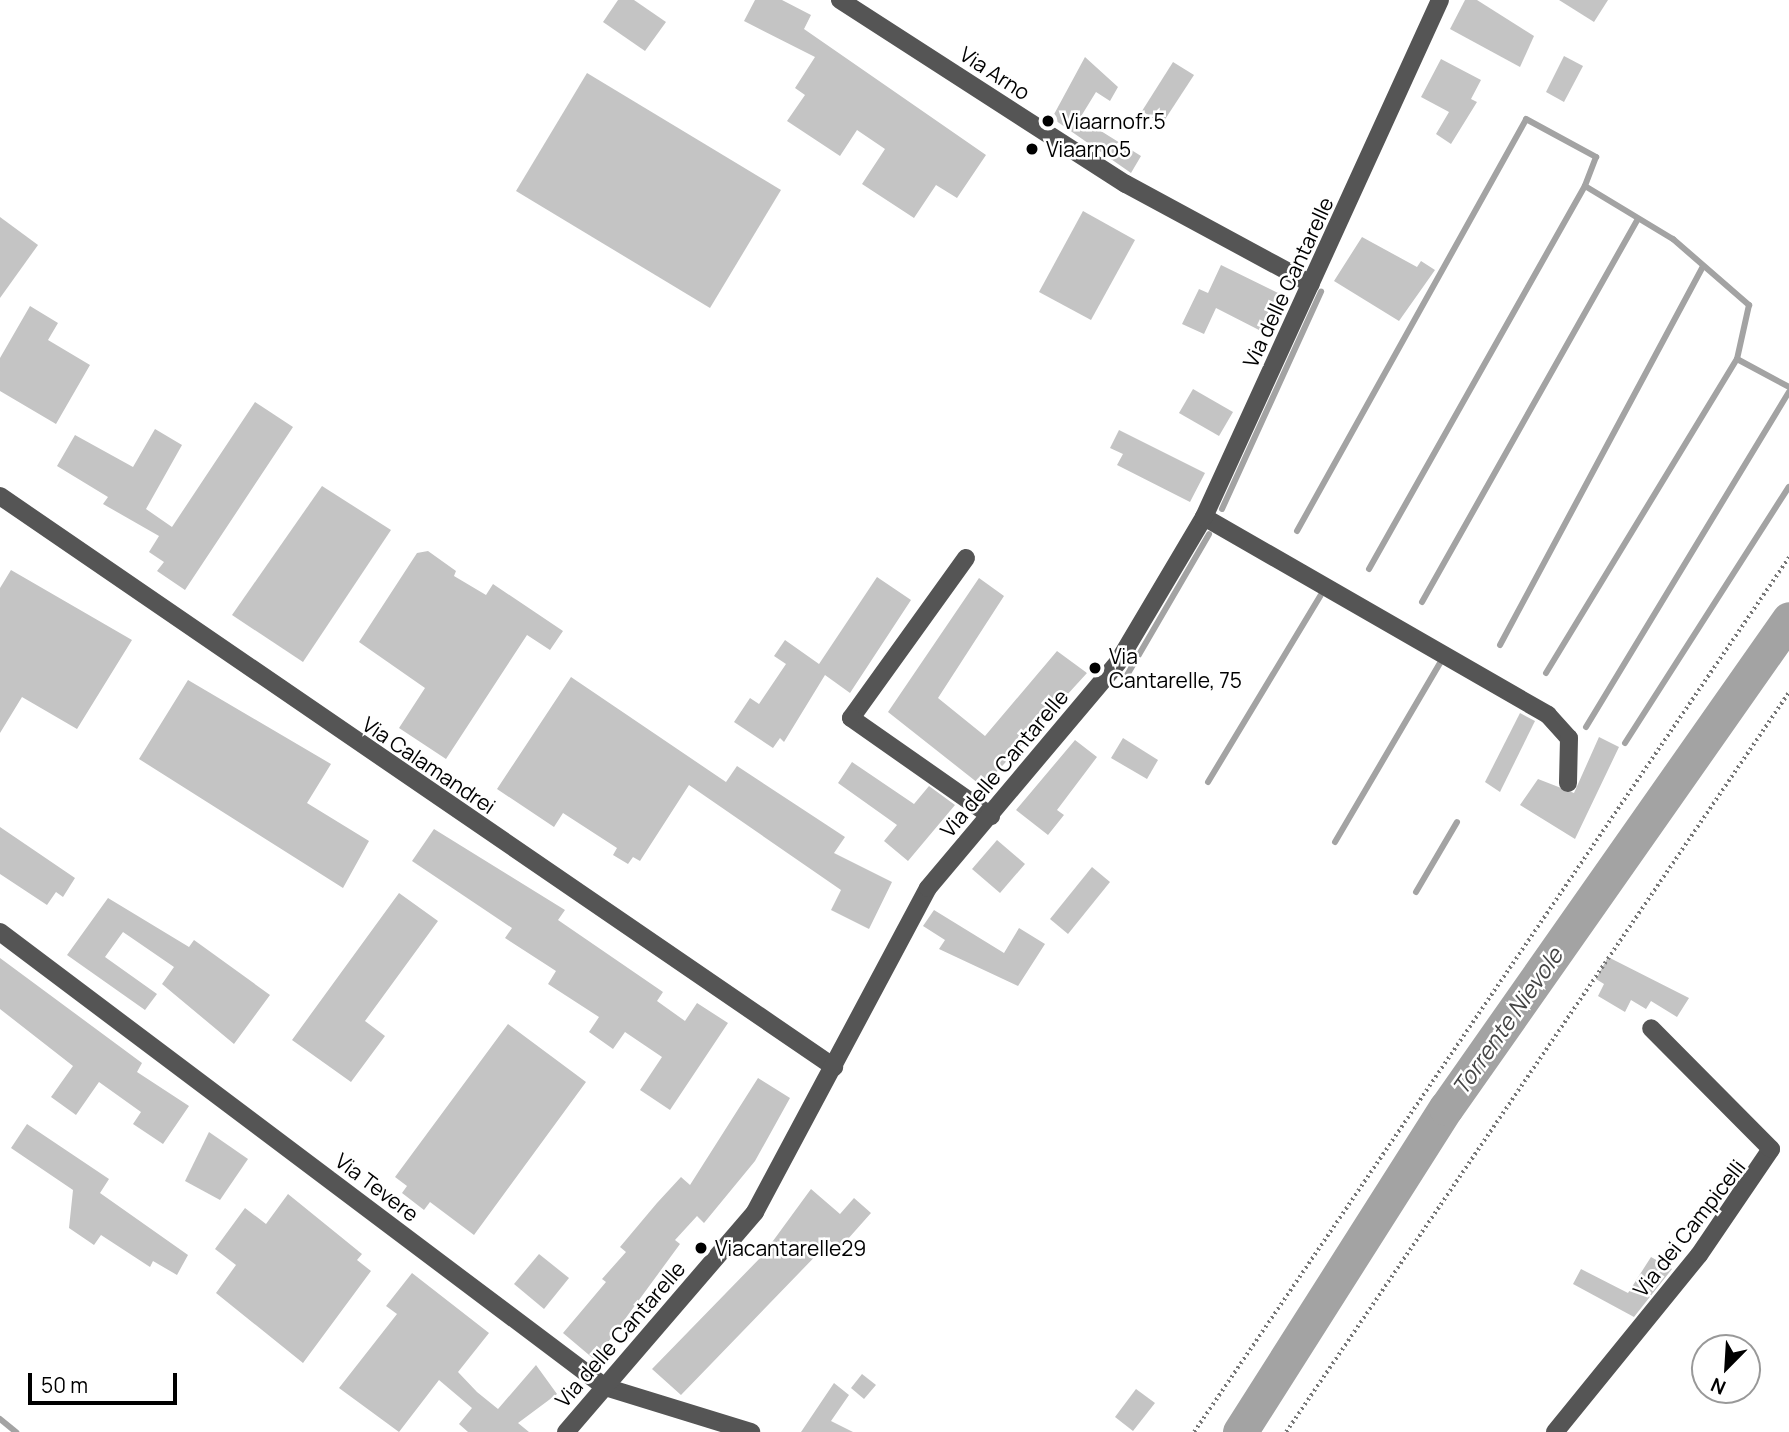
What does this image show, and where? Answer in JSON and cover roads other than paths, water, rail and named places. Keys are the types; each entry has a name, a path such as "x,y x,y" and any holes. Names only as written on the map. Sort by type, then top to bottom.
{"street":[{"name":"Via Arno","path":"840,0 1126,184 1311,284"},
{"name":"Via delle Cantarelle","path":"566,1432 755,1212 928,888 1118,662 1204,517 1440,0"},
{"name":"Via Calamandrei","path":"0,496 834,1067"},
{"path":"1204,517 1548,715 1569,738 1568,783"},
{"path":"966,558 851,718 991,816"},
{"name":"Via Tevere","path":"0,932 605,1387 751,1432"},
{"name":"Via dei Campicelli","path":"1555,1432 1699,1255 1771,1149 1651,1028"}],"waterway":[{"path":"1297,531 1526,119 1596,157 1585,186 1673,239 1749,305 1737,359 1789,387"},
{"path":"1369,569 1585,186"},
{"path":"1422,602 1637,220"},
{"path":"1500,645 1703,266"},
{"path":"1222,509 1321,292"},
{"path":"1546,673 1737,359"},
{"path":"1586,727 1789,392"},
{"path":"1625,743 1789,487"},
{"path":"1123,682 1209,534"},
{"path":"1208,782 1321,595"},
{"name":"Torrente Nievole","path":"1240,1432 1446,1108 1789,619"},
{"path":"1335,842 1441,661"},
{"path":"1416,892 1457,822"},
{"path":"0,1419 16,1432"}],"place":[{"name":"Viaarnofr.5","path":"1048,121"},
{"name":"Viaarno5","path":"1032,149"},
{"name":"Via Cantarelle, 75","path":"1095,668"},
{"name":"Viacantarelle29","path":"701,1248"}]}
